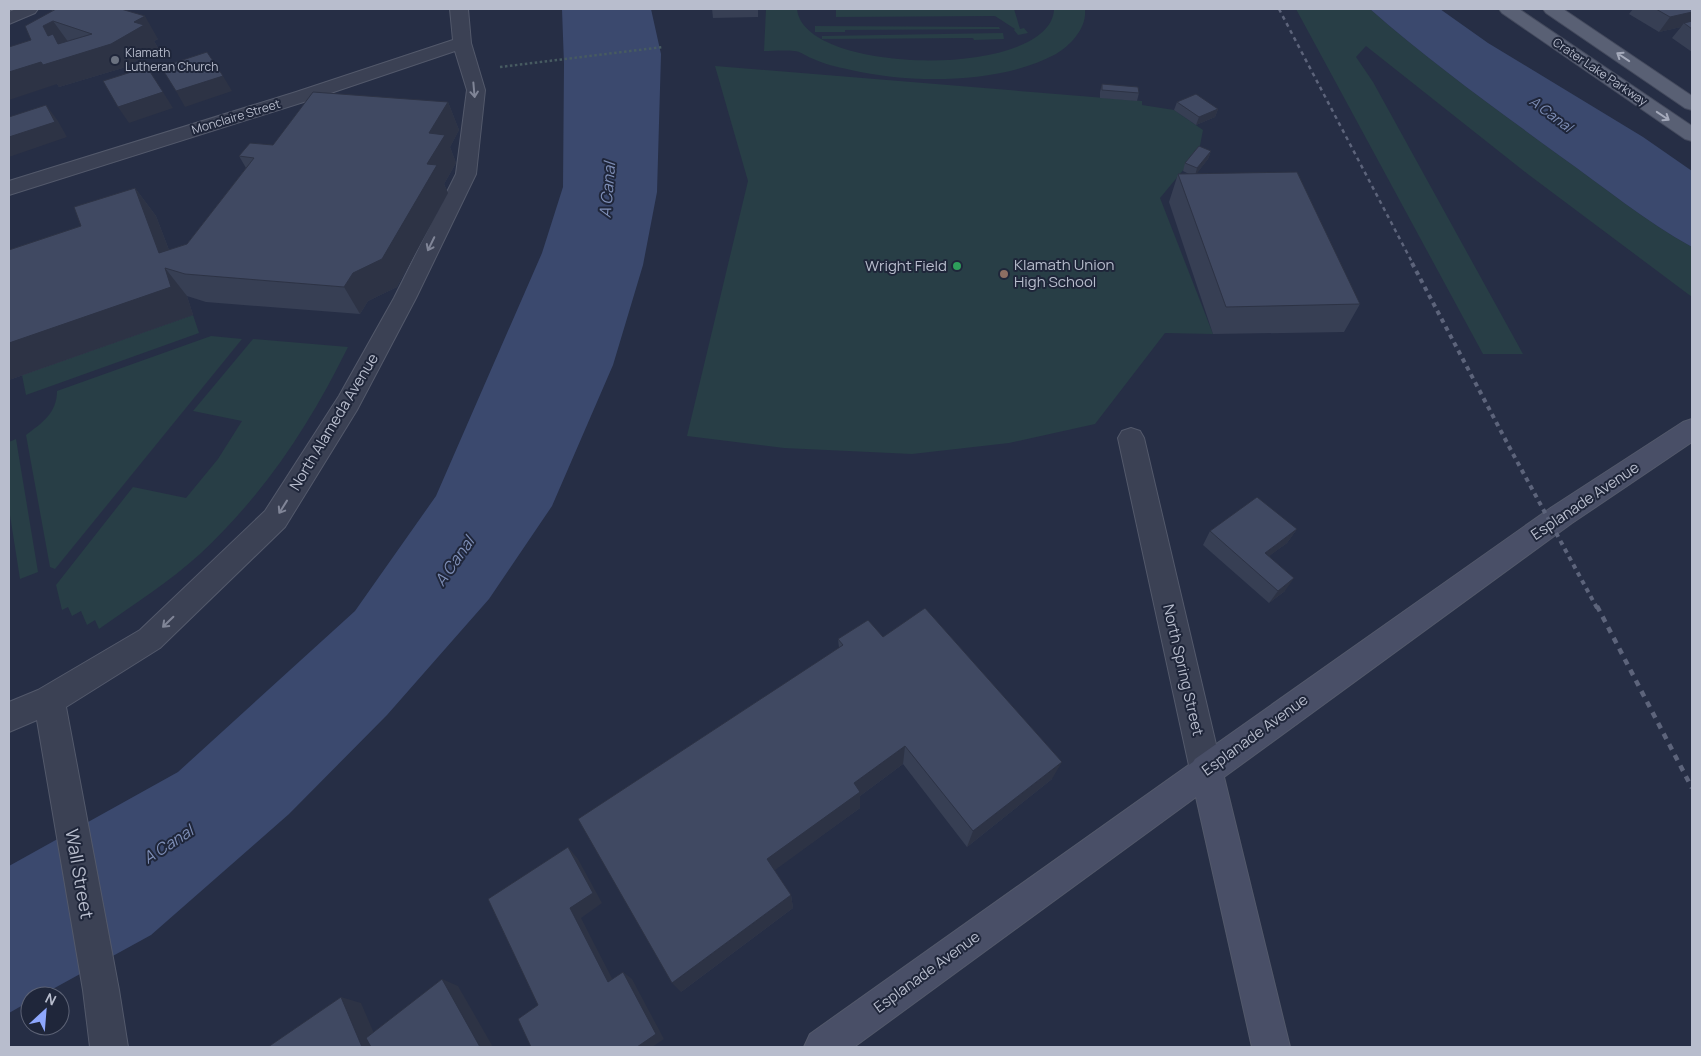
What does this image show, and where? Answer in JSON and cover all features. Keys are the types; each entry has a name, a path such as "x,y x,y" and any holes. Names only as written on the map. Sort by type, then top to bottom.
{"main road":[{"name":"Crater Lake Parkway","path":"1508,9 1692,136"},
{"name":"Crater Lake Parkway","path":"1552,9 1692,104"}],"street":[{"path":"9,19 29,9"},
{"name":"North Alameda Avenue","path":"9,717 49,700 150,639 275,519 343,411 405,298 466,174 476,90 462,44 459,9"},
{"name":"Monclaire Street","path":"9,188 462,44"},
{"name":"Esplanade Avenue","path":"823,1047 1562,515 1692,429"},
{"name":"North Spring Street","path":"1131,438 1271,1047"},
{"name":"Wall Street","path":"49,700 101,990 108,1047"}],"path":[{"path":"498,67 663,47"}],"shaded area":[{"path":"766,9 797,9 810,31 839,47 880,57 927,60 973,57 1014,48 1043,32 1054,9 1085,9 1085,16 1081,29 1067,46 1056,54 1034,64 983,76 928,79 875,75 851,70 821,62 796,51 764,51"},
{"path":"836,9 1014,9 1020,29 1024,28 1028,33 1018,35 1015,29 995,16 836,17"},
{"path":"1296,9 1370,9 1416,48 1488,103 1641,215 1692,247 1692,297 1529,175 1366,46 1356,57 1373,82 1523,354 1483,354"},
{"path":"815,26 999,27 1000,29 845,30 845,32 815,32"},
{"path":"1003,33 1004,39 822,39 822,36"},
{"name":"Wright Field","path":"715,66 1142,101 1142,105 1174,110 1203,130 1199,151 1160,198 1213,334 1165,333 1095,424 1009,443 912,454 784,448 687,436 748,181"},
{"path":"193,315 199,333 26,395 22,375"},
{"path":"211,336 242,339 55,569 50,567 26,435 48,417 54,405 57,391"},
{"path":"253,339 348,347 318,404 284,457 245,507 200,554 163,584 99,629 95,620 87,625 81,611 72,616 68,607 62,610 56,585 133,487 186,498 218,459 242,421 193,411"},
{"path":"16,439 38,572 20,579 9,509 9,442"}],"water":[{"name":"A Canal","path":"562,9 651,9 661,54 657,192 643,265 613,365 552,506 489,599 387,715 289,814 151,935 58,986 20,986 20,1007 9,1013 9,866 178,772 355,611 436,496 542,253 563,187 564,64"},
{"name":"A Canal","path":"1370,9 1440,9 1488,43 1643,137 1692,171 1692,247 1641,215 1488,103 1416,48"}],"building":[{"path":"56,9 121,9 145,16 134,22 144,25 111,44 43,65 41,62 9,72 9,47 31,40 25,26","holes":["53,21 92,34 58,44 53,34 48,36 43,26"]},
{"path":"1656,9 1692,9 1692,12 1670,17"},
{"path":"1692,21 1692,29 1684,23"},
{"path":"207,52 223,76 176,91 161,67"},
{"path":"147,67 163,92 118,107 103,81"},
{"path":"1102,84 1138,87 1139,93 1102,90"},
{"path":"313,92 448,102 429,133 445,135 427,164 437,165 382,259 353,273 344,287 185,274 165,268 171,287 9,343 9,250 81,226 74,207 135,188 159,253 187,244 254,158 239,156 250,143 273,145"},
{"path":"1196,94 1218,109 1199,117 1177,102"},
{"path":"46,105 55,122 9,137 9,117"},
{"path":"1199,146 1211,151 1197,168 1185,163"},
{"path":"1297,172 1360,304 1226,307 1178,174"},
{"path":"1257,497 1297,529 1265,553 1294,578 1278,591 1210,531"},
{"path":"925,608 1062,762 973,831 905,746 854,783 860,792 767,859 791,895 672,983 578,819 843,645 838,639 868,620 883,637"},
{"path":"568,847 593,893 570,908 608,982 623,972 656,1034 637,1047 531,1047 518,1019 538,1005 488,899"},
{"path":"442,979 480,1047 371,1047 366,1038"},
{"path":"341,997 362,1047 268,1047"}],"railway":[{"path":"1279,9 1413,264"},
{"path":"1412,263 1597,608"},
{"path":"1597,606 1692,788"}],"place":[{"name":"Klamath Lutheran Church","path":"115,60"},
{"name":"Wright Field","path":"957,266"},
{"name":"Klamath Union High School","path":"1004,274"}]}
